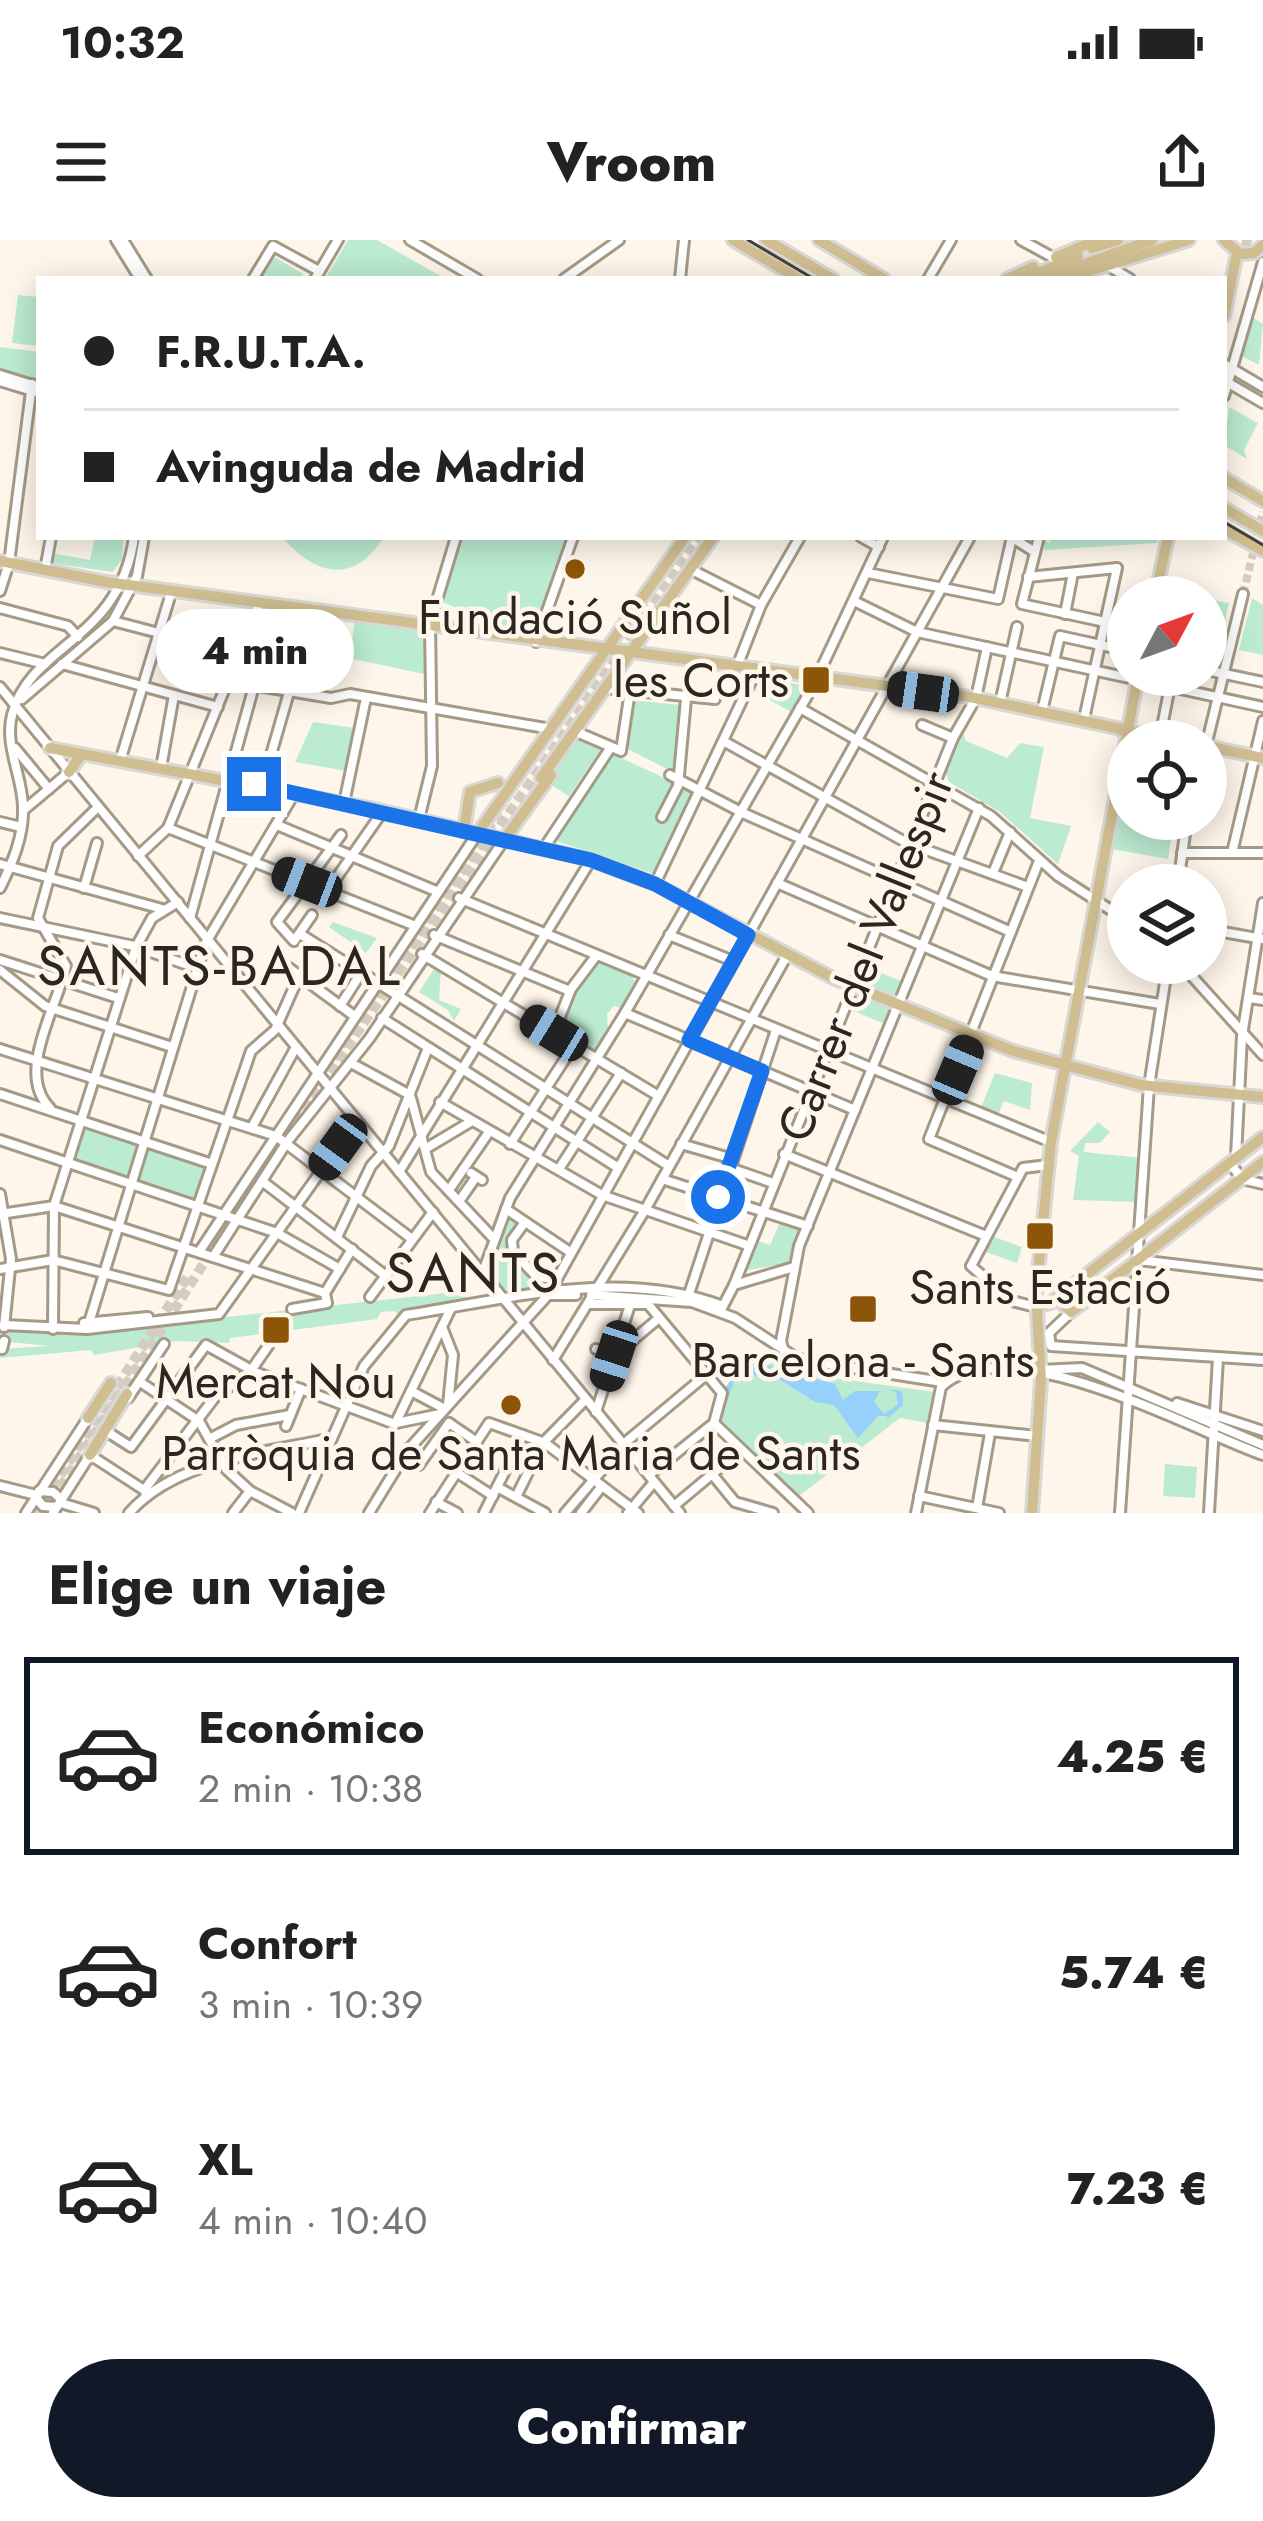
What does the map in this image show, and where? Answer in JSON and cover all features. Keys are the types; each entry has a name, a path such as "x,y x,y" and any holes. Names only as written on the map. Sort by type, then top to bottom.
{"main road":[{"path":"733,240 794,276"},
{"path":"766,240 827,276"},
{"path":"819,240 835,244 880,276"},
{"path":"1062,264 1101,240"},
{"path":"1032,276 1118,240"},
{"path":"1062,264 1133,240"},
{"path":"1018,276 1152,240"},
{"path":"1062,264 1171,240"},
{"path":"1062,264 1106,265 1189,240"},
{"path":"1221,241 1237,253 1262,252"},
{"path":"819,271 835,244"},
{"path":"1227,301 1237,253"},
{"path":"1227,479 1262,496"},
{"path":"1227,510 1263,531"},
{"path":"1227,531 1263,551"},
{"path":"470,832 486,821 683,540"},
{"path":"541,778 710,540"},
{"path":"667,591 710,540"},
{"path":"1160,576 1167,540"},
{"path":"5,562 121,585 430,623 536,642 739,664 1107,726"},
{"path":"969,700 1107,725"},
{"path":"504,840 589,712"},
{"path":"50,748 383,811 591,860 655,884 786,957 972,1036 1063,1066 1149,1086 1263,1097"},
{"path":"1227,750 1258,757"},
{"path":"69,772 82,754"},
{"path":"470,832 470,792 481,784 498,788"},
{"path":"467,814 486,821"},
{"path":"1033,1513 1039,1371 1036,1307 1048,1166 1107,831"},
{"path":"1036,1307 1057,1298 1263,1137"},
{"path":"1057,1298 1071,1312 1263,1162"},
{"path":"88,1418 111,1383"},
{"path":"90,1455 127,1394"}],"street":[{"path":"120,240 141,276"},
{"path":"256,276 273,246 315,275 336,240"},
{"path":"410,240 472,276"},
{"path":"573,276 622,240"},
{"path":"680,276 684,240"},
{"path":"930,276 951,240"},
{"path":"1022,240 1062,264"},
{"path":"1262,252 1227,366 1263,387"},
{"path":"1106,265 1125,276"},
{"path":"0,378 35,388 0,591"},
{"path":"1227,382 1263,403"},
{"path":"45,570 50,540"},
{"path":"19,703 62,659 113,620 133,540"},
{"path":"0,888 23,811 13,745 19,703 28,682 46,665 62,659 121,585 144,540"},
{"path":"419,819 432,766 430,623 455,540"},
{"path":"536,642 572,540"},
{"path":"739,664 761,604 797,540"},
{"path":"369,1513 404,1454 548,1292 968,540"},
{"path":"868,573 998,599 1011,540"},
{"path":"1017,540 1035,552"},
{"path":"1038,540 1022,604 1105,622"},
{"path":"483,1273 506,1209 768,765 817,677 881,542"},
{"path":"1028,577 1117,568 1084,719"},
{"path":"690,569 761,604"},
{"path":"1064,614 1073,572"},
{"path":"121,761 172,589"},
{"path":"1227,660 1243,594"},
{"path":"138,856 168,827 260,602"},
{"path":"854,602 917,632 1107,672"},
{"path":"0,608 68,626 78,637"},
{"path":"262,786 313,609"},
{"path":"113,620 239,654"},
{"path":"1000,703 1017,627"},
{"path":"1042,711 1060,636 1107,647"},
{"name":"Carrer del Vallespir","path":"724,1310 987,647"},
{"path":"0,652 46,665"},
{"path":"190,918 227,779 268,655"},
{"path":"62,659 218,707"},
{"path":"655,884 758,668"},
{"path":"1227,673 1263,682"},
{"path":"229,681 551,729"},
{"path":"0,687 19,703 69,772 677,1509 741,1450"},
{"path":"605,688 715,699"},
{"path":"544,848 616,749 630,691"},
{"path":"161,768 174,695"},
{"path":"1212,720 1218,696 1263,706"},
{"path":"344,803 366,698"},
{"path":"662,817 686,699"},
{"path":"800,708 979,808 1040,861 1107,908"},
{"path":"1232,853 1263,721"},
{"path":"922,724 953,738"},
{"path":"579,733 616,749"},
{"path":"725,742 910,845 958,858 1028,887"},
{"path":"13,745 49,789"},
{"path":"23,811 69,772"},
{"path":"674,776 741,812 1012,933"},
{"path":"87,1326 196,969 208,940 294,793"},
{"path":"50,1108 35,1084 65,959 39,927 47,877 64,836 98,807"},
{"path":"781,1340 793,1271 808,1226 979,808"},
{"path":"328,890 383,811"},
{"path":"0,822 21,827"},
{"path":"277,824 436,891"},
{"path":"168,827 413,925"},
{"path":"200,1252 470,832"},
{"path":"993,873 1010,832"},
{"path":"341,836 277,922 669,1166"},
{"path":"213,1257 287,1142 351,1063 459,898 504,840"},
{"path":"1181,864 1184,840"},
{"path":"84,887 97,843"},
{"path":"1182,853 1263,853"},
{"path":"399,1172 591,860"},
{"path":"1018,1177 929,1138 1040,861"},
{"path":"5,866 163,909"},
{"path":"778,883 996,976 1160,1004"},
{"path":"459,898 1051,1142"},
{"path":"56,1326 54,1206 66,1161 136,947 163,909 178,902"},
{"path":"1263,903 1242,1031 1233,1161 1242,1178 1263,1184"},
{"path":"297,938 312,915"},
{"path":"0,919 136,947 196,969"},
{"path":"1227,932 1260,939"},
{"path":"434,935 570,992"},
{"path":"669,935 733,961"},
{"path":"422,954 658,1095"},
{"path":"554,1033 570,992 596,956"},
{"path":"553,1360 645,1210 786,957"},
{"path":"0,960 118,998"},
{"path":"289,968 352,1015"},
{"path":"0,970 29,997 53,1009 172,1047"},
{"path":"340,1006 361,973"},
{"path":"5,1268 53,1261 102,1269 170,1290 251,1051 278,1024 298,976"},
{"path":"1120,1513 1149,1086 1164,984"},
{"path":"1199,984 1263,1055"},
{"path":"1249,998 1263,1000"},
{"path":"625,1013 855,1110"},
{"path":"382,1018 617,1167"},
{"path":"688,1299 776,1030"},
{"path":"510,1144 574,1045"},
{"path":"252,1127 296,1047"},
{"path":"337,1237 370,1166 383,1154 428,1048"},
{"path":"0,1049 276,1136 412,1239"},
{"path":"351,1063 405,1089 431,1172 494,1239"},
{"path":"559,1169 621,1073"},
{"path":"0,1094 212,1164"},
{"path":"440,1102 602,1196 747,1245"},
{"path":"425,1149 472,1121"},
{"path":"0,1194 3,1323 87,1326 219,1315 356,1122"},
{"path":"449,1190 490,1132"},
{"path":"0,1140 277,1233 340,1269"},
{"path":"680,1144 773,1183"},
{"path":"784,1154 986,1236"},
{"path":"1036,1307 1018,1304 971,1266 1018,1177 1030,1164 1048,1166"},
{"path":"460,1200 476,1177"},
{"path":"662,1179 808,1226"},
{"path":"262,1181 386,1276"},
{"path":"3,1214 54,1206 251,1268 326,1298"},
{"path":"506,1209 570,1252"},
{"path":"370,1298 433,1212"},
{"path":"525,1222 512,1240 513,1252 537,1277 556,1279"},
{"path":"292,1309 326,1298 352,1249"},
{"path":"1139,1260 1263,1275"},
{"path":"734,1285 793,1271"},
{"path":"140,1382 198,1420 224,1463 250,1491 295,1513 349,1407 364,1366 406,1315 499,1294 688,1299 724,1310 761,1340 781,1340 828,1366 944,1382 988,1366 1039,1371 1079,1367 1263,1445"},
{"path":"430,1513 486,1424 544,1442 632,1511 652,1479 714,1423 722,1393 648,1304 593,1296"},
{"path":"596,1412 630,1305"},
{"path":"395,1424 452,1307"},
{"path":"1071,1312 1048,1339 1051,1346 1263,1360"},
{"path":"87,1326 148,1317"},
{"path":"614,1356 659,1318"},
{"path":"442,1327 453,1354 442,1412"},
{"path":"129,1513 215,1397 250,1370 275,1336"},
{"path":"58,1505 164,1344"},
{"path":"106,1431 131,1447 206,1345 250,1370 395,1424 442,1412"},
{"path":"596,1349 614,1356"},
{"path":"1209,1513 1218,1358"},
{"path":"1039,1371 1128,1402 1263,1431"},
{"path":"581,1513 623,1444 706,1375"},
{"path":"916,1513 944,1382"},
{"path":"286,1426 301,1389"},
{"path":"411,1391 477,1442"},
{"path":"515,1497 544,1442 586,1399"},
{"path":"211,1438 236,1425 290,1414"},
{"path":"26,1513 88,1418"},
{"path":"404,1454 419,1465 449,1423"},
{"path":"714,1423 808,1513"},
{"path":"1214,1424 1263,1455"},
{"path":"933,1425 1037,1436"},
{"path":"977,1511 990,1433"},
{"path":"484,1513 523,1435"},
{"path":"146,1494 224,1463 334,1438"},
{"path":"90,1455 146,1494"},
{"path":"456,1472 545,1513"},
{"path":"712,1474 735,1502 773,1513"},
{"path":"565,1513 598,1483"},
{"path":"0,1486 37,1494 53,1492 58,1505"},
{"path":"233,1513 250,1491"},
{"path":"37,1494 43,1506 94,1513"},
{"path":"920,1496 999,1513"},
{"path":"436,1502 457,1513"}],"green space":[{"path":"348,240 377,240 441,276 327,276"},
{"path":"273,256 303,274 302,276 261,276"},
{"path":"18,295 36,297 36,346 12,343"},
{"path":"1252,317 1263,324 1259,365 1242,356"},
{"path":"0,347 36,352 36,381 0,369"},
{"path":"1229,407 1258,423 1244,450 1247,459 1227,447"},
{"path":"94,540 124,540 122,559 113,572 50,563 51,553 90,560"},
{"path":"285,540 382,540 360,562 335,570"},
{"path":"458,540 567,540 535,630 500,626 442,602"},
{"path":"1042,540 1158,540 1045,550"},
{"path":"1252,598 1263,605 1263,655 1239,650"},
{"path":"355,618 426,630 429,675 334,655 337,642 352,642"},
{"path":"763,679 803,685 806,691 793,713 756,692"},
{"path":"630,700 681,705 673,772 624,747"},
{"path":"313,722 355,728 347,771 295,762"},
{"path":"962,731 966,741 1007,758 1020,743 1044,747 1030,818 1071,826 1058,864 1000,812 949,782 945,771"},
{"path":"578,737 602,748 569,796 548,783"},
{"path":"612,754 693,791 654,874 554,840"},
{"path":"1114,840 1171,840 1168,859 1112,849"},
{"path":"333,922 377,938 366,953 329,927"},
{"path":"598,960 631,974 635,982 620,1008 614,1006 607,1014 608,1028 595,1051 562,1034 562,1025 572,995"},
{"path":"436,966 441,969 439,1000 461,1009 454,1021 448,1010 419,992"},
{"path":"866,967 906,983 899,996 863,983"},
{"path":"856,997 891,1008 887,1025 849,1009"},
{"path":"995,1073 1032,1083 1030,1110 1004,1101 997,1117 980,1110"},
{"path":"1098,1122 1110,1132 1100,1143 1085,1143 1084,1152 1141,1158 1138,1202 1073,1200 1079,1156 1070,1151"},
{"path":"79,1124 138,1143 127,1179 68,1159"},
{"path":"144,1145 208,1166 196,1203 133,1181"},
{"path":"508,1211 524,1222 510,1244 533,1275 553,1279 544,1289 501,1289 488,1274"},
{"path":"781,1220 803,1227 788,1263 743,1271 755,1240 770,1245"},
{"path":"994,1237 1022,1247 1017,1263 986,1252"},
{"path":"465,1291 466,1302 407,1309 402,1317 394,1311 381,1312 377,1319 230,1338 229,1343 176,1341 94,1355 91,1350 0,1358 0,1349 49,1346 0,1341 0,1327 207,1319"},
{"path":"747,1355 759,1369 773,1362 819,1376 935,1392 928,1423 900,1418 794,1500 716,1422 724,1390"},
{"path":"1165,1464 1197,1467 1195,1498 1163,1496"}],"water":[{"path":"747,1355 756,1368 770,1366 779,1376 789,1372 835,1384 843,1400 855,1391 880,1391 874,1402 884,1414 898,1404 896,1392 887,1389 902,1391 903,1405 886,1420 888,1416 878,1416 858,1438 834,1405 815,1402 776,1377 742,1374 734,1381 719,1426 724,1390"}],"tunnel":[{"path":"1242,240 1263,245"},
{"path":"1243,594 1263,512"},
{"path":"44,1513 282,1141 698,540"},
{"path":"487,832 501,803 498,793"},
{"path":"333,1058 485,836"},
{"path":"36,1513 190,1273"},
{"path":"275,1336 292,1309"}],"tram line":[{"path":"748,240 809,276"},
{"path":"1227,524 1263,545"}],"place":[{"name":"Fundació Suñol","path":"575,569"},
{"name":"les Corts","path":"816,680"},
{"name":"Sants Estació","path":"1040,1236"},
{"name":"Barcelona - Sants","path":"863,1309"},
{"name":"Mercat Nou","path":"276,1330"},
{"name":"Parròquia de Santa Maria de Sants","path":"511,1405"}],"district":[{"name":"SANTS-BADAL","path":"220,966"},
{"name":"SANTS","path":"474,1273"}],"route":[{"path":"254,784 591,860 655,884 748,935 689,1040 762,1071 718,1197"}]}
